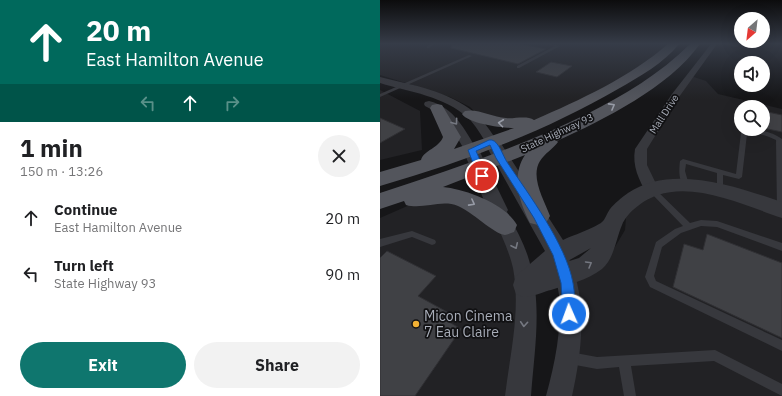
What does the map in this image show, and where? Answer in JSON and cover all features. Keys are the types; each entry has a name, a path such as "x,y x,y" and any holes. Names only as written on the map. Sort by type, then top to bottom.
{"main road":[{"name":"State Highway 93","path":"496,150 594,98 652,62"},
{"name":"State Highway 93","path":"380,201 496,150 563,132 649,85 678,62"},
{"path":"381,179 433,158 451,142 452,137 437,108"},
{"path":"470,114 498,123 513,124 528,122 567,111"},
{"path":"538,216 527,180 527,168 537,151 563,132"},
{"name":"State Highway 93","path":"381,179 475,158"},
{"path":"380,207 430,196 457,196 502,218"}],"street":[{"name":"Mall Drive","path":"652,190 640,165 639,156 641,149 675,96 700,62"},
{"path":"380,80 456,104 470,114 477,121 538,216 562,264 567,283 569,318 567,357 565,375 559,396"},
{"path":"400,86 405,94 437,108 455,120 475,158 518,252 525,285 524,324 518,396"},
{"path":"525,285 562,264 588,265 597,258 602,251 608,229 616,216 623,208 642,194 652,190 668,186 686,185 720,190 781,210"}],"lane":[{"path":"380,96 455,62"},
{"path":"518,67 527,62"},
{"path":"686,185 682,171 683,161 739,177 744,133 750,131 769,134 779,139 781,210"},
{"path":"720,172 720,190"},
{"path":"652,190 688,226"},
{"path":"782,248 717,224 701,223 688,226 678,231 659,245 649,277 653,284 782,346"},
{"path":"380,243 412,234 432,242"},
{"path":"567,357 597,363 715,355 782,390"},
{"path":"624,362 630,396"}],"shaded area":[{"path":"380,62 651,62 567,111 521,123 475,112 470,107 450,97 380,75"},
{"path":"691,76 706,81 718,94 744,100 734,100 734,136 770,136 770,106 782,109 782,396 559,396 567,283 612,252 625,230 627,205 652,190 639,156"},
{"path":"380,90 420,111 422,150 380,160"},
{"path":"430,196 472,202 518,252 518,396 380,396 380,218"}],"building":[{"path":"550,62 572,66 557,77 536,72"},
{"path":"770,112 782,115 782,132 770,129"},
{"path":"380,118 405,129 380,143"},
{"path":"707,234 782,263 782,338 673,287 684,244 703,250"},
{"name":"Micon Cinema 7 Eau Claire","path":"387,251 436,276 418,296 449,313 444,319 461,329 415,396 380,396 380,258"}],"place":[{"name":"Micon Cinema 7 Eau Claire","path":"416,324"}],"route":[{"path":"482,176 471,150 492,142 500,158 538,216 554,245 565,273 569,314"}]}
